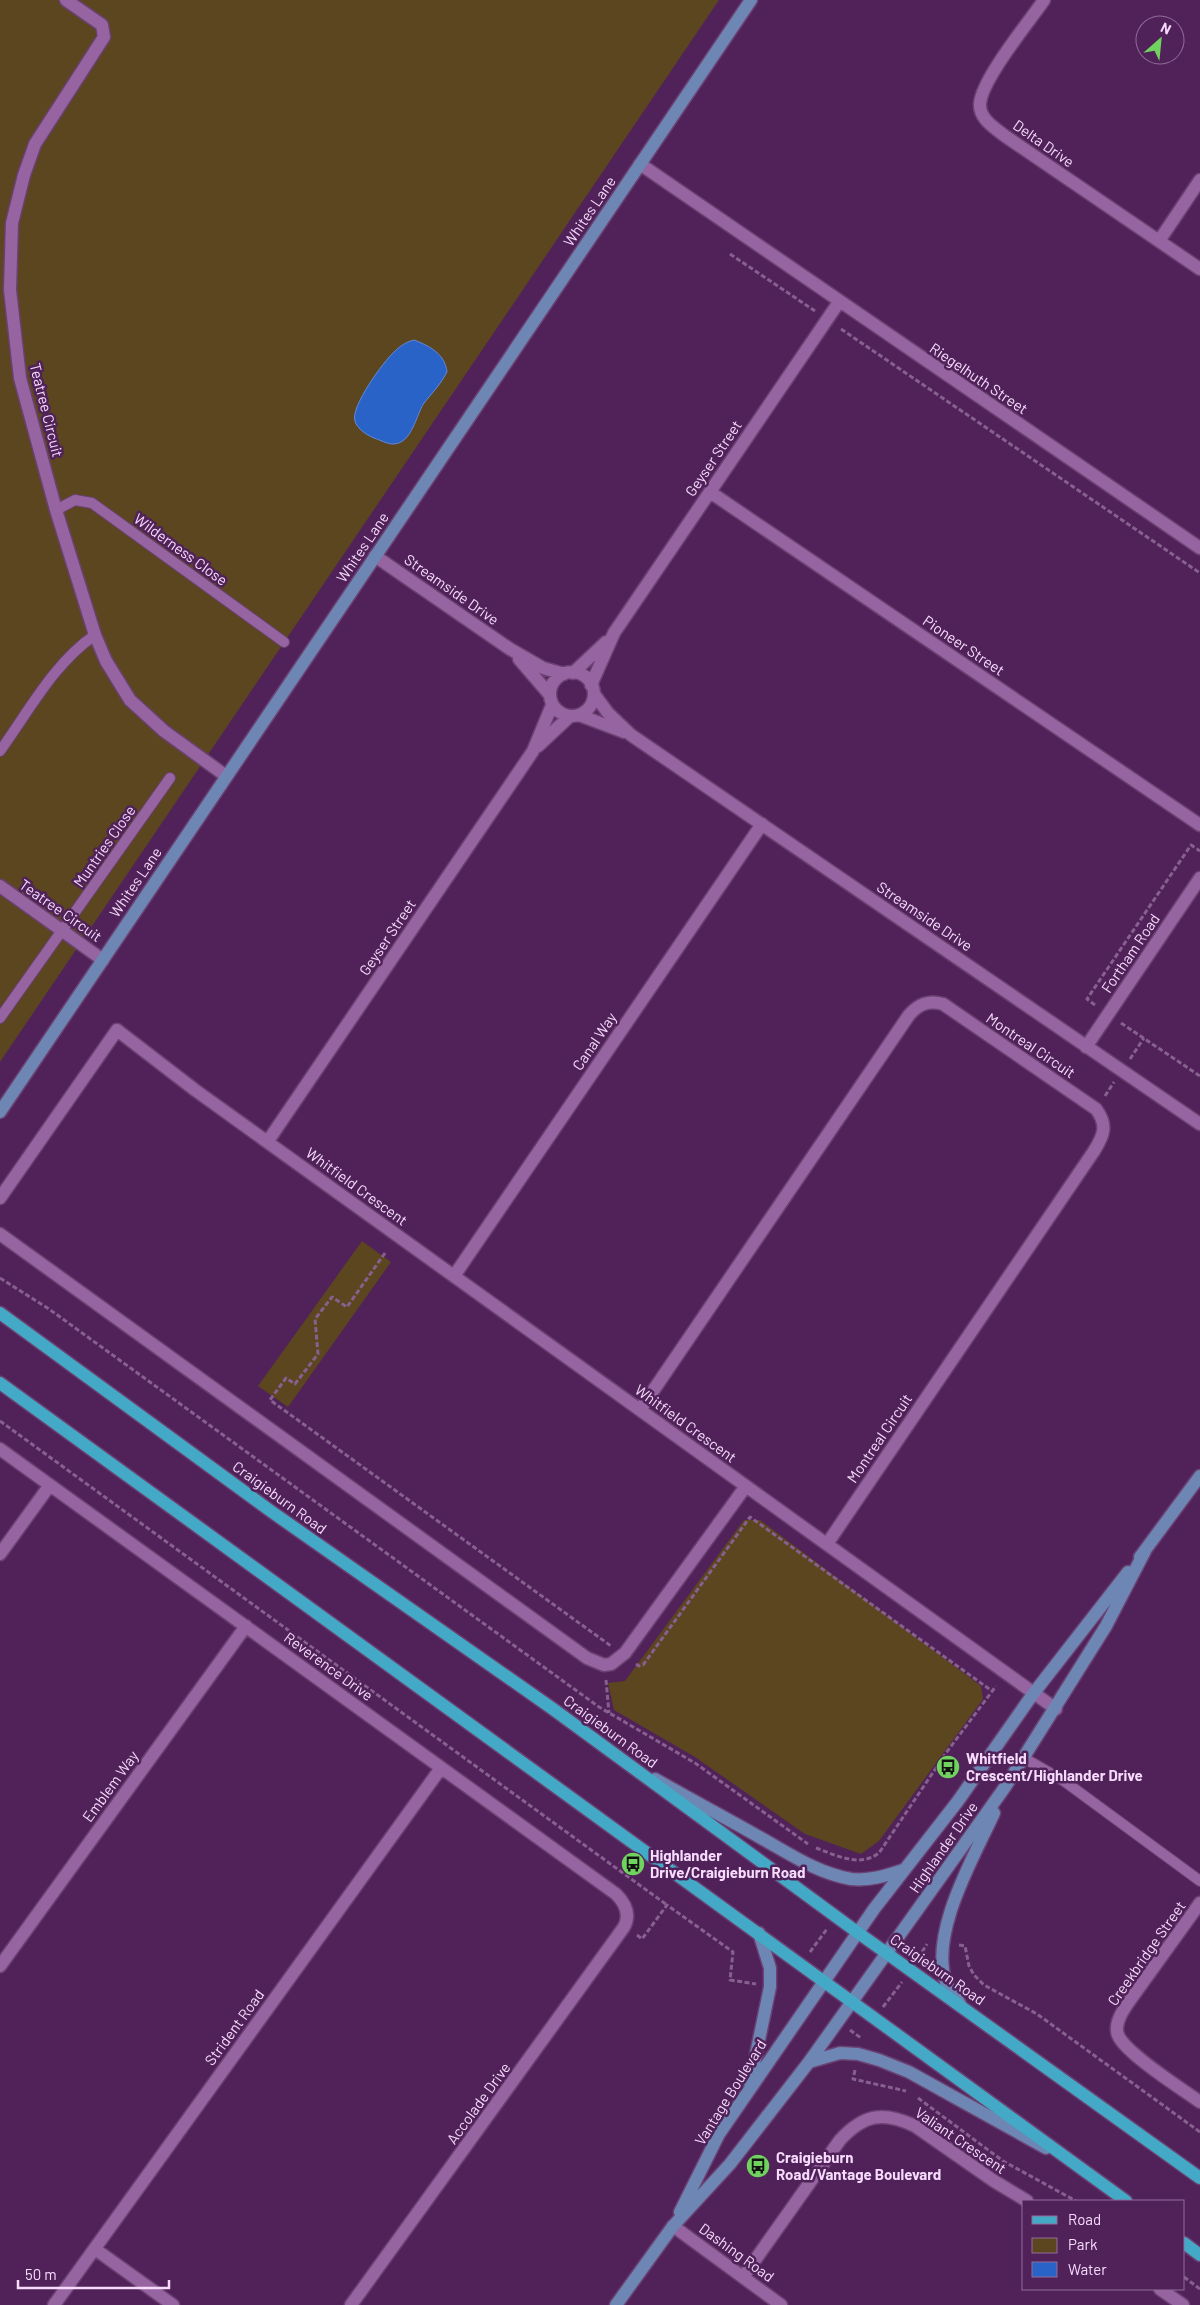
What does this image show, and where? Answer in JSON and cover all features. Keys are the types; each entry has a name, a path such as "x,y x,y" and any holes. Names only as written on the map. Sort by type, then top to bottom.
{"main road":[{"name":"Craigieburn Road","path":"0,1313 272,1512 622,1760 835,1916 912,1969 1200,2178"},
{"path":"0,1383 1125,2200"},
{"path":"1185,2244 1200,2255"}],"street":[{"name":"Teatree Circuit","path":"66,0 102,25 104,37 35,144 24,175 12,223 10,290 20,378 56,510 95,635 106,661 130,700 164,731 226,776"},
{"name":"Whites Lane","path":"0,1112 751,0"},
{"name":"Delta Drive","path":"1044,0 987,85 980,104 985,120 1005,136 1200,270"},
{"name":"Riegelhuth Street","path":"640,164 1200,548"},
{"path":"1158,241 1200,180"},
{"name":"Geyser Street","path":"569,673 588,660 614,633 839,302"},
{"name":"Pioneer Street","path":"710,492 1200,825"},
{"name":"Streamside Drive","path":"375,556 510,649 543,668 569,673"},
{"name":"Geyser Street","path":"593,689 614,633"},
{"name":"Streamside Drive","path":"510,649 536,677 551,700"},
{"path":"569,673 584,676 593,689 590,707 574,716 557,711 551,700 554,682 569,673"},
{"name":"Streamside Drive","path":"593,689 608,713 631,735 1200,1124"},
{"name":"Geyser Street","path":"268,1141 533,751 551,700"},
{"name":"Streamside Drive","path":"574,716 599,721 631,735"},
{"name":"Geyser Street","path":"533,751 574,716"},
{"name":"Canal Way","path":"454,1276 762,824"},
{"name":"Fortham Road","path":"1086,1047 1200,878"},
{"name":"Teatree Circuit","path":"0,886 103,960"},
{"name":"Montreal Circuit","path":"640,1410 916,1008 930,1002 943,1004 1090,1104 1100,1114 1104,1124 1104,1133 1101,1140 827,1544"},
{"name":"Whitfield Crescent","path":"0,1198 117,1030 195,1090 1056,1709"},
{"path":"0,1234 587,1658 604,1665 612,1664 623,1655 746,1486"},
{"name":"Reverence Drive","path":"0,1449 616,1894 624,1904 626,1922"},
{"name":"Highlander Drive","path":"823,1982 903,1870 958,1801 1033,1694 1145,1551 1200,1476"},
{"path":"0,1554 50,1485"},
{"name":"Highlander Drive","path":"852,2003 1005,1788 1106,1626 1145,1551"},
{"name":"Emblem Way","path":"0,1966 246,1626"},
{"path":"622,1760 801,1862 851,1879 879,1878 903,1870"},
{"name":"Strident Road","path":"54,2305 441,1768"},
{"path":"960,2004 946,1982 936,1941 1005,1788"},
{"name":"Creekbridge Street","path":"1200,1903 1124,2010 1117,2028 1122,2040 1135,2054 1200,2102"},
{"name":"Accolade Drive","path":"351,2305 626,1922"},
{"path":"749,2088 770,1987 770,1968 758,1933"},
{"name":"Vantage Boulevard","path":"673,2226 719,2134 823,1982"},
{"name":"Vantage Boulevard","path":"616,2305 673,2226 730,2164 852,2003"},
{"path":"809,2062 840,2053 858,2054 909,2072 1077,2165"},
{"name":"Valiant Crescent","path":"743,2277 840,2140 852,2127 865,2119 884,2116 901,2119 915,2126 994,2181 1025,2200"},
{"name":"Dashing Road","path":"673,2226 781,2305"},
{"path":"95,2249 173,2305"},
{"path":"1161,2290 1179,2304"}],"lane":[{"name":"Wilderness Close","path":"56,510 75,500 92,503 284,642"},
{"path":"0,751 63,664 78,647 95,635"},
{"name":"Muntries Close","path":"0,1018 170,778"},
{"path":"1024,1758 1064,1781 1200,1881"}],"path":[{"path":"730,254 1200,572"},
{"path":"385,1253 347,1307 332,1296 316,1319 318,1354 295,1384 286,1378 270,1400 623,1655 639,1666 643,1665 750,1517 992,1691"},
{"path":"0,1278 49,1309 609,1714 695,1763 813,1847 852,1860 864,1860 879,1852 946,1753 1005,1673"},
{"path":"0,1421 732,1952 730,1980 770,1987"},
{"path":"604,1665 609,1714"},
{"path":"626,1922 642,1939 667,1904"},
{"path":"800,1965 835,1916"},
{"path":"911,2093 853,2079 861,2038 912,1969 936,1941 964,1946 969,1966 974,1975 984,1984 1043,2018 1200,2132"},
{"path":"916,2096 1003,2161 1074,2200"},
{"path":"1185,2278 1200,2289"}],"green space":[{"path":"0,0 719,0 0,1062"},
{"path":"362,1241 391,1262 288,1407 258,1386"},
{"path":"744,1520 760,1520 981,1686 983,1699 879,1841 861,1854 805,1834 695,1757 614,1710 608,1683 625,1681"}],"water":[{"path":"414,340 436,352 443,360 447,372 424,403 413,428 405,439 399,443 388,443 371,437 358,427 355,421 355,414 363,395 389,357 406,343"}],"place":[{"name":"Whitfield Crescent/Highlander Drive","path":"948,1767"},
{"name":"Highlander Drive/Craigieburn Road","path":"633,1864"},
{"name":"Craigieburn Road/Vantage Boulevard","path":"758,2166"}]}
